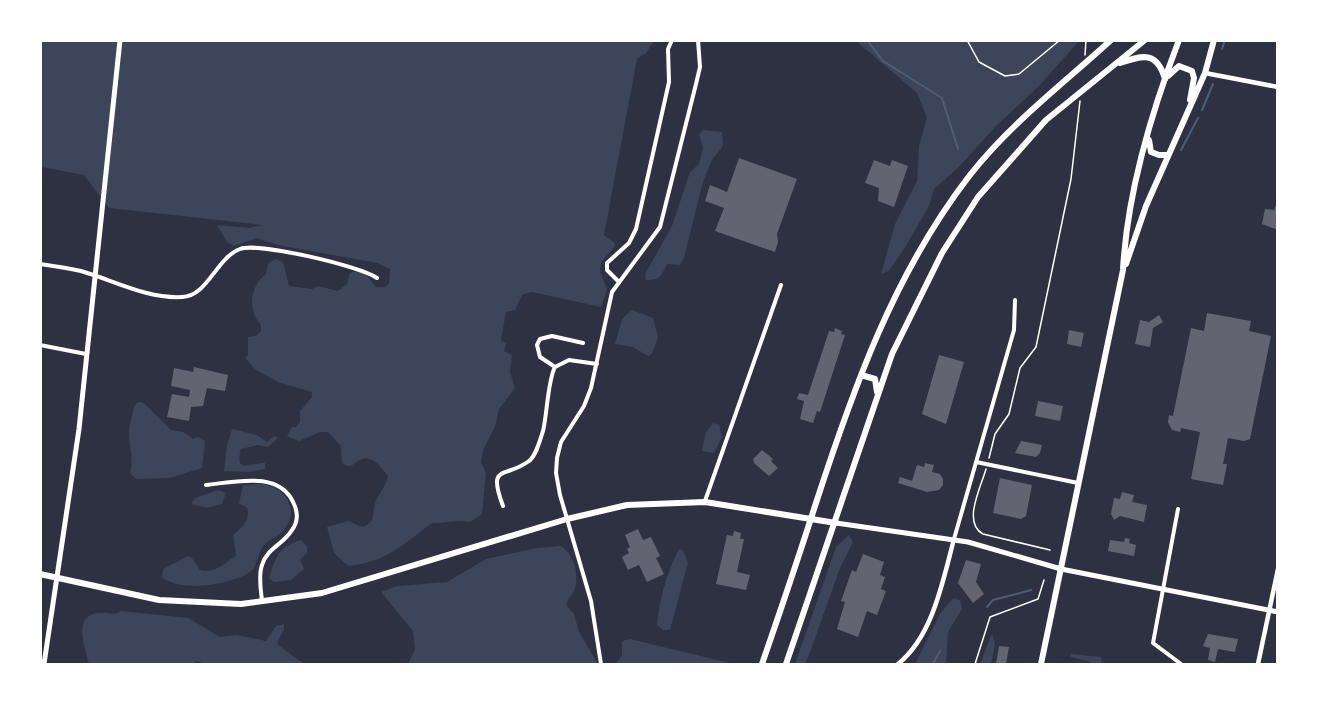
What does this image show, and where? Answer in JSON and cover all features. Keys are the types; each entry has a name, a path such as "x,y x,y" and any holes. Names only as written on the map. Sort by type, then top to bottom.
{"main road":[{"path":"44,664 71,498 120,40"},
{"path":"762,664 861,375 903,278 970,175 1042,99 1111,40"},
{"path":"786,664 892,354 914,304 942,253 978,197 1046,120 1145,40"},
{"path":"1041,664 1123,270 1127,229 1149,133 1179,40"},
{"path":"1123,270 1168,155 1205,73 1214,40"},
{"path":"1113,65 1134,58 1149,58 1159,63 1165,79"},
{"path":"1165,79 1175,68 1183,66 1192,71 1194,78 1189,110"},
{"path":"1149,133 1151,152 1168,155"},
{"path":"861,375 875,379 877,399"},
{"path":"40,574 159,600 216,604 262,602 322,593 567,519 627,505 705,502 954,539 1061,569 1278,612"},
{"path":"766,653 767,664"}],"street":[{"path":"618,281 607,270 607,263 628,243 636,229 669,82 668,49 672,40"},
{"path":"601,664 591,601 556,473 557,458 561,442 584,406 597,364 606,310 618,281 660,227 698,75 698,40"},
{"path":"1205,73 1278,87"},
{"path":"40,264 83,272 169,298 185,297 197,292 226,258 241,248 345,264 366,271 377,278"},
{"path":"705,502 781,285"},
{"path":"898,664 918,641 928,620 954,539 1014,330 1015,300"},
{"path":"555,367 540,357 537,345 540,339 552,336 583,343"},
{"path":"40,345 86,354"},
{"path":"503,506 496,487 497,480 506,470 528,462 532,458 542,434 549,404 550,382 555,367 570,360 597,364"},
{"path":"976,462 1078,483"},
{"path":"206,485 266,481 285,491 295,506 297,516 293,529 268,553 261,567 262,602"},
{"path":"1178,510 1153,643 1180,664"},
{"path":"1258,664 1278,569"}],"path":[{"path":"967,40 979,62 993,72 1005,76 1019,74 1060,40"},
{"path":"1084,64 1086,40"},
{"path":"1050,550 983,534 974,527 973,518 995,434 1009,414 1020,368 1036,347 1071,179 1080,99"},
{"path":"975,664 990,617 1038,599 1044,580"}],"shaded area":[{"path":"634,40 635,43 636,41 654,41 646,53 637,59 604,235 616,244 601,263 600,272 607,289 601,307 532,292 522,295 515,310 506,312 501,341 506,343 504,351 512,355 510,372 515,388 499,409 495,427 483,450 481,462 486,473 482,514 470,522 432,523 393,551 362,564 348,566 334,553 327,527 348,521 361,526 368,524 388,476 372,460 360,460 349,466 342,463 341,446 328,432 320,432 299,441 287,436 292,427 296,427 300,422 300,411 312,397 312,392 278,382 256,370 245,358 248,355 248,337 256,336 261,331 261,325 252,305 252,298 256,285 266,274 268,263 276,259 283,262 289,286 312,289 318,286 338,291 347,284 350,273 355,272 365,274 376,287 385,287 389,283 390,269 377,263 277,245 257,238 234,246 227,242 217,225 250,228 262,225 109,208 84,175 41,167 40,41"},
{"path":"856,41 1079,41 1039,86 995,127 959,167 934,189 929,206 906,246 889,271 881,274 895,224 917,181 919,145 927,118 917,93"},
{"path":"703,130 722,132 723,146 712,160 703,182 684,258 680,265 667,264 658,278 646,280 645,274 672,226 690,172 699,164 703,148 699,135"},
{"path":"632,310 653,318 658,337 652,354 648,356 633,347 615,344 622,319"},
{"path":"138,402 144,403 171,430 205,441 202,468 170,478 136,479 130,473 129,427"},
{"path":"713,423 719,425 722,437 714,453 702,451 705,434"},
{"path":"232,429 257,435 267,442 274,436 278,438 268,447 258,445 241,449 239,457 242,464 265,463 265,469 249,472 224,471 227,445"},
{"path":"261,484 274,487 285,496 291,514 281,533 262,547 253,570 231,581 192,586 170,582 162,577 163,569 188,556 200,570 205,571 219,567 236,556 233,535 248,517 247,508 239,503 243,485"},
{"path":"218,490 226,493 222,504 207,508 191,504 195,498"},
{"path":"849,535 853,542 840,568 809,655 805,664 795,664 836,547"},
{"path":"301,540 307,546 307,553 300,560 304,569 291,580 274,582 269,578 279,553 287,546"},
{"path":"561,546 572,559 577,577 574,590 566,605 574,614 579,632 598,664 408,664 415,649 413,631 381,592 397,586 447,582 486,559 537,548"},
{"path":"679,549 683,550 688,563 670,630 663,630 657,625 660,606 667,577"},
{"path":"953,598 960,600 962,609 948,632 946,664 915,664 940,614"},
{"path":"121,611 188,618 220,637 237,635 266,641 276,626 284,624 277,644 304,664 206,664 196,661 194,664 89,664 82,634 86,619 92,614 115,614"},
{"path":"992,633 995,644 991,664 980,664"},
{"path":"630,639 734,664 616,664 622,655 622,641"},
{"path":"1071,654 1101,657 1102,664 1092,664 1071,657"}],"building":[{"path":"739,158 797,179 777,234 778,242 775,252 715,231 724,208 705,201 710,185 727,192"},
{"path":"874,160 890,166 892,160 908,166 894,207 878,201 879,188 865,183"},
{"path":"1278,200 1278,230 1262,224 1265,209 1274,210"},
{"path":"1207,313 1251,321 1249,331 1271,336 1250,439 1244,441 1228,438 1223,464 1227,464 1223,485 1191,479 1200,432 1181,428 1180,432 1172,430 1168,422 1169,415 1173,416 1191,328 1204,331"},
{"path":"1159,315 1163,322 1153,328 1150,347 1135,344 1140,320 1149,322"},
{"path":"835,328 845,335 820,412 817,411 813,423 800,419 804,401 797,399 799,393 808,395 829,331 834,332"},
{"path":"1069,330 1084,333 1081,347 1067,344"},
{"path":"939,355 964,362 946,424 922,414"},
{"path":"194,367 228,375 225,391 207,388 203,406 191,407 189,421 167,417 172,394 189,397 190,390 171,386 174,368 193,372"},
{"path":"1038,401 1063,406 1060,421 1035,416"},
{"path":"1021,441 1042,445 1040,453 1036,457 1015,453"},
{"path":"762,450 773,459 771,461 778,468 769,476 754,463 753,459"},
{"path":"925,463 934,465 932,472 940,474 943,479 943,485 939,490 927,492 898,483 900,477 912,481 917,465 924,467"},
{"path":"1000,478 1032,485 1026,516 1021,519 993,513"},
{"path":"1122,492 1134,495 1132,502 1147,505 1144,522 1120,516 1114,520 1111,514 1114,498 1120,499"},
{"path":"638,529 643,540 651,537 660,556 656,558 664,574 647,582 639,565 628,570 622,557 629,553 627,549 630,547 625,535"},
{"path":"734,531 741,533 740,539 744,539 737,572 750,575 746,590 716,584 727,535 733,536"},
{"path":"1125,538 1130,539 1129,543 1136,545 1134,556 1108,551 1110,540 1124,542"},
{"path":"863,554 884,562 880,575 885,577 881,589 886,591 877,615 867,611 858,637 837,629 845,602 841,601 852,570 856,572"},
{"path":"966,560 981,564 976,582 984,594 973,603 958,583"},
{"path":"1208,634 1238,639 1235,652 1218,649 1215,662 1208,660 1210,648 1203,646"},
{"path":"999,646 1009,647 1006,664 996,664"}],"waterway":[{"path":"867,40 883,61 942,98 958,149"},
{"path":"1222,49 1225,40"},
{"path":"1202,110 1213,84"},
{"path":"1181,150 1198,118"},
{"path":"987,607 993,600 1031,590"},
{"path":"933,664 940,651"}]}
